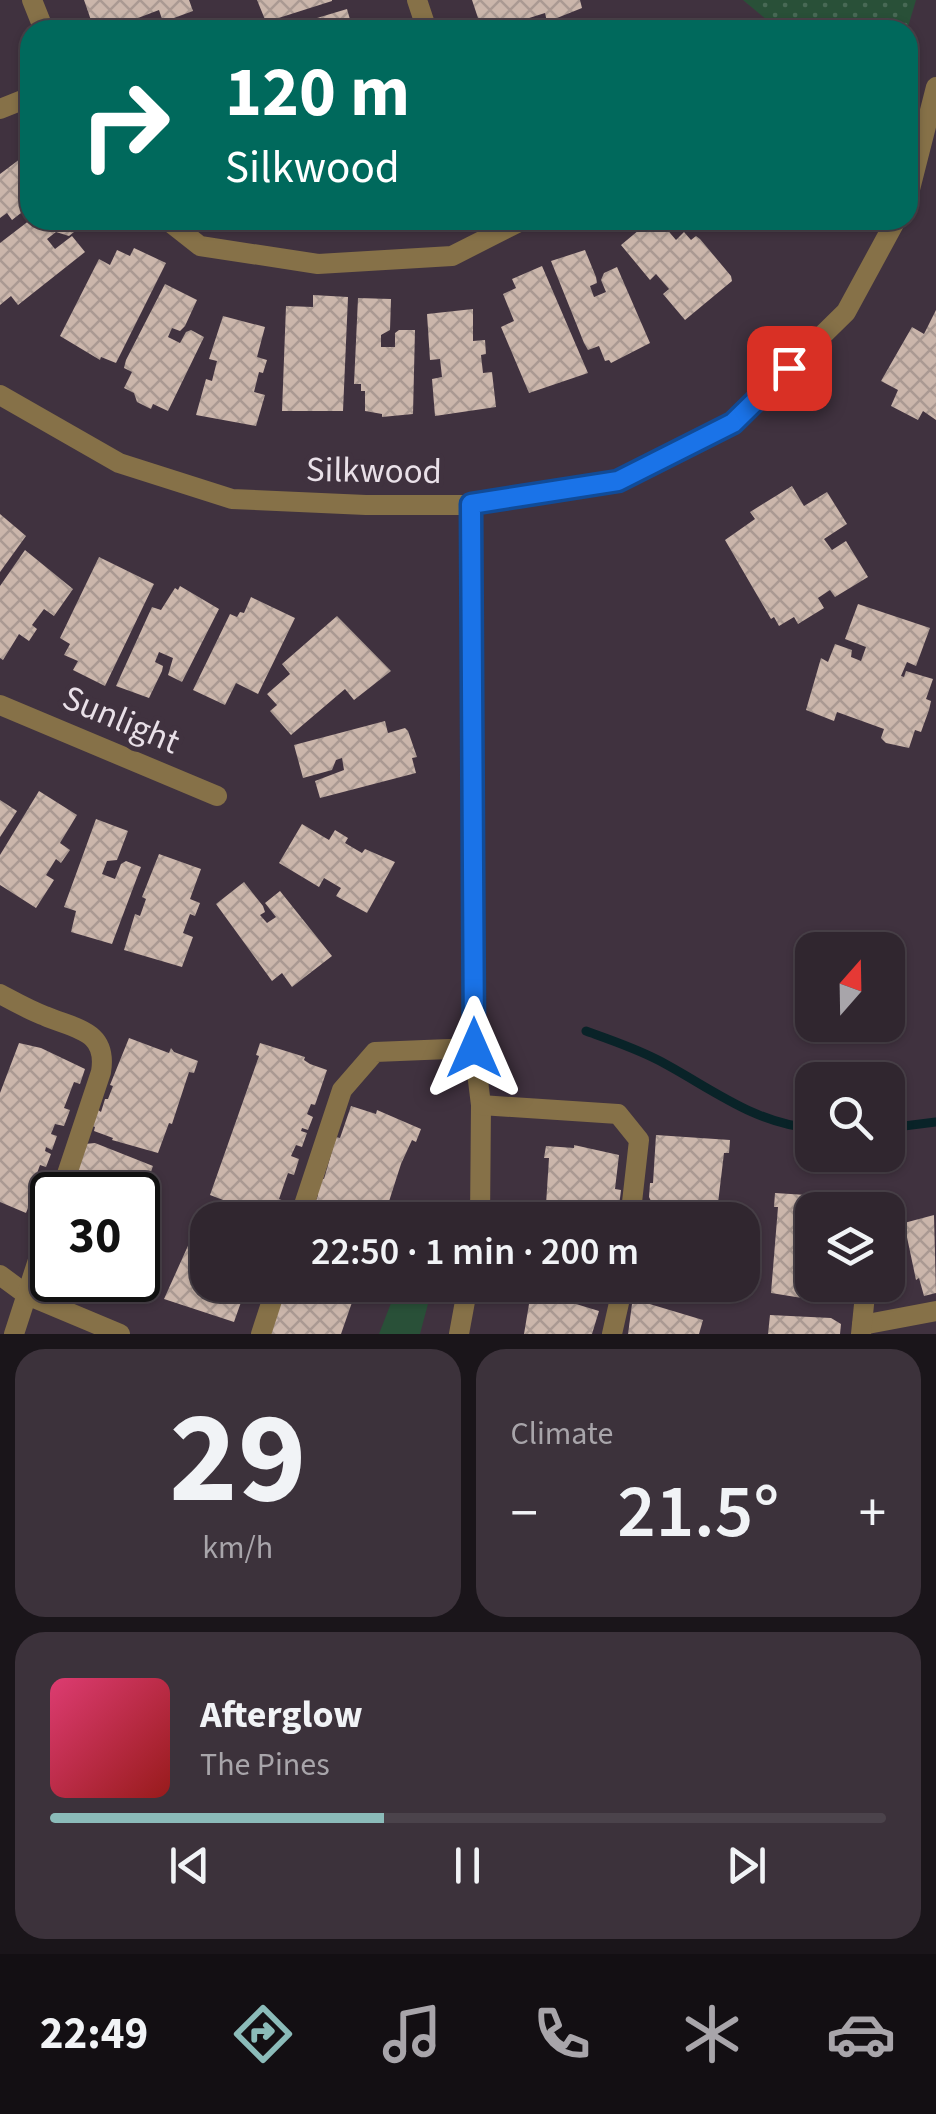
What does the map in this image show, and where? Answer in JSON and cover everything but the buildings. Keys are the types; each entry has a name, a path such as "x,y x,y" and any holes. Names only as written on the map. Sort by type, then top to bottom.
{"street":[{"path":"918,158 936,88"},
{"path":"180,230 200,246 318,264 452,256 502,230"},
{"name":"Silkwood","path":"0,395 119,463 232,499 366,506 471,504 618,481 733,423 846,312 891,230"},
{"path":"471,504 474,1048 481,1105 480,1202"},
{"name":"Sunlight","path":"0,706 218,796"},
{"path":"0,994 41,1015 88,1032 99,1044 101,1072 68,1172"},
{"path":"305,1202 342,1090 375,1052 474,1048"},
{"path":"481,1105 618,1114 639,1140 632,1202"},
{"path":"0,1275 27,1294 120,1334"},
{"path":"14,1334 30,1285"},
{"path":"261,1334 271,1302"},
{"path":"458,1334 465,1302"},
{"path":"612,1334 619,1302"},
{"path":"864,1302 862,1329 936,1310"}],"green space":[{"path":"743,0 916,0 910,20 767,20"},
{"path":"391,1302 428,1302 420,1334 379,1334"}],"waterway":[{"path":"586,1031 649,1056 751,1112 795,1126"},
{"path":"905,1126 936,1122"}],"route":[{"path":"474,1048 471,504 618,481 733,423 789,368"}]}
